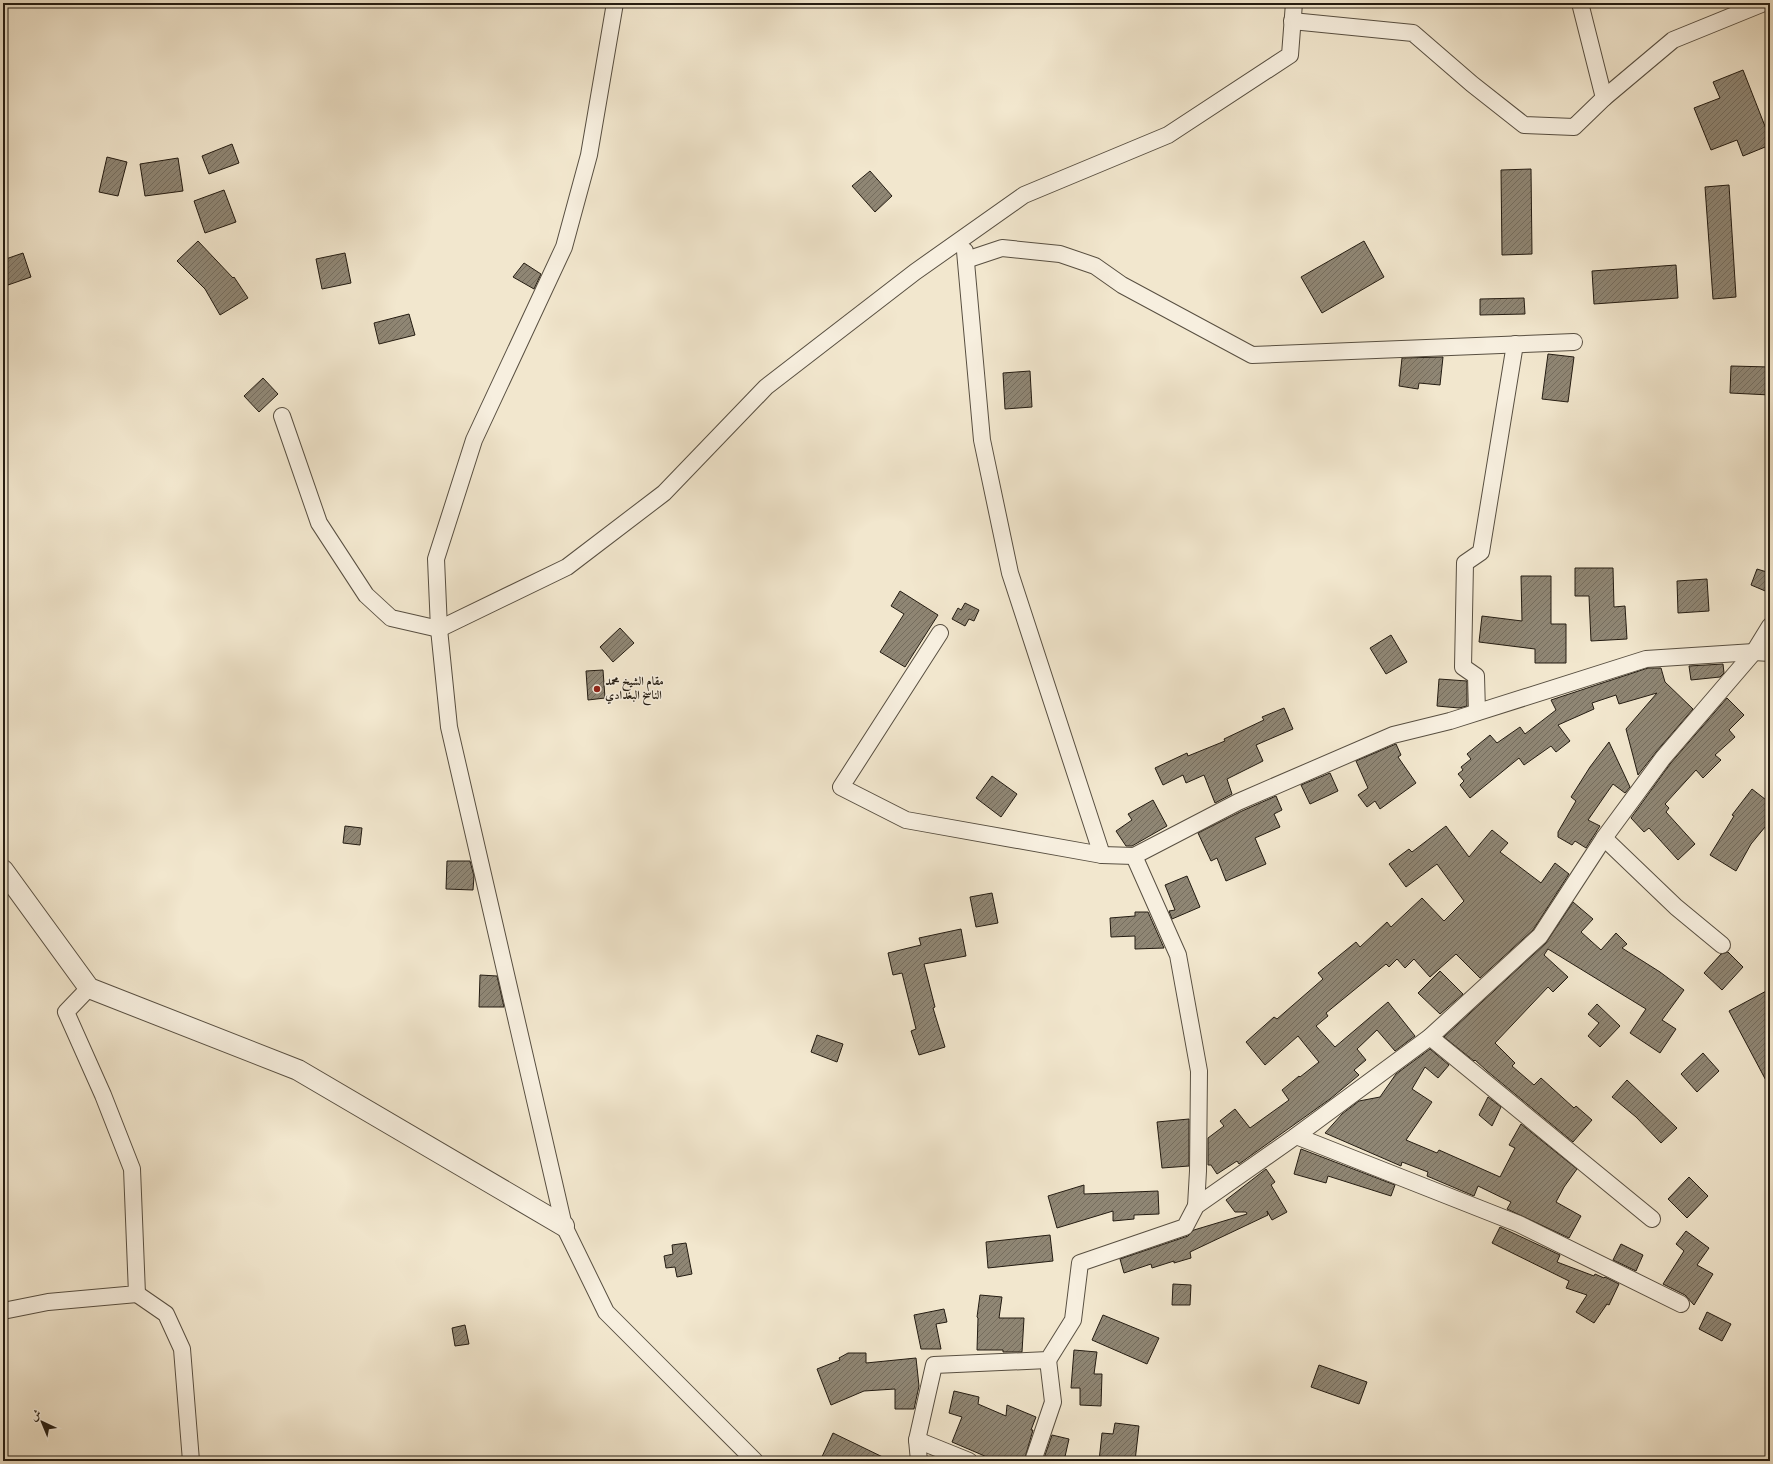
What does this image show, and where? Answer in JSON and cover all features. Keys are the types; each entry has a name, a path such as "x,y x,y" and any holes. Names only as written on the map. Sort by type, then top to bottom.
{"street":[{"path":"615,3 589,155 564,247 474,440 436,559 439,629 450,727 564,1226 606,1312 755,1461"},
{"path":"282,416 319,523 366,595 392,618 439,629 568,567 664,493 766,387 915,272 1024,195 1168,135 1290,55 1294,3"},
{"path":"1580,3 1604,98"},
{"path":"1292,21 1413,33 1472,84 1524,124 1574,127 1604,98 1673,40 1766,3 1770,12"},
{"path":"964,238 982,440 1010,573 1102,855"},
{"path":"966,260 1002,248 1060,254 1095,266 1122,285 1252,354 1574,342"},
{"path":"1477,712 1476,676 1463,667 1465,563 1481,552 1515,344"},
{"path":"1033,1461 1052,1402 1048,1360 1074,1320 1080,1263 1184,1227 1196,1206 1296,1136 1430,1036 1540,936 1604,838 1663,758 1754,652 1770,626"},
{"path":"940,633 842,787 906,820 1102,855 1134,856 1238,802 1341,756 1393,735 1477,712 1646,660 1754,652 1770,653"},
{"path":"1604,838 1676,907 1722,945"},
{"path":"1134,856 1178,955 1199,1071 1198,1171 1196,1206"},
{"path":"3,870 89,988 298,1070 564,1226"},
{"path":"89,988 66,1012 103,1095 132,1169 137,1294"},
{"path":"1430,1036 1652,1219"},
{"path":"1296,1136 1519,1224 1681,1304"},
{"path":"3,1311 48,1302 137,1294 166,1314 182,1349 190,1461"},
{"path":"919,1461 917,1440 934,1366 1048,1360"},
{"path":"917,1440 969,1461"}],"building":[{"path":"1743,70 1770,139 1770,145 1743,156 1737,140 1711,150 1694,108 1720,98 1713,82"},
{"path":"232,144 239,163 209,174 202,156"},
{"path":"107,157 127,162 118,196 99,192"},
{"path":"178,158 183,191 145,196 140,164"},
{"path":"1531,169 1532,254 1502,255 1501,170"},
{"path":"870,171 892,196 875,212 852,186"},
{"path":"1729,185 1736,297 1713,299 1705,187"},
{"path":"224,190 236,222 205,233 194,201"},
{"path":"198,241 233,278 234,277 248,298 220,315 205,289 177,261"},
{"path":"1364,241 1384,277 1322,313 1301,277"},
{"path":"23,253 31,277 8,285 3,270 3,260"},
{"path":"345,253 351,283 322,289 316,259"},
{"path":"524,263 541,274 534,289 513,277"},
{"path":"1676,265 1678,298 1594,304 1592,271"},
{"path":"1524,298 1525,314 1480,315 1480,299"},
{"path":"409,314 415,335 379,344 374,323"},
{"path":"1548,354 1574,357 1568,402 1542,399"},
{"path":"1443,357 1440,385 1419,383 1418,389 1399,386 1402,358"},
{"path":"1731,366 1770,367 1770,395 1730,393"},
{"path":"1030,371 1032,407 1005,409 1003,373"},
{"path":"263,378 278,394 259,412 244,396"},
{"path":"1575,568 1613,568 1614,607 1625,606 1627,639 1591,641 1589,596 1575,596"},
{"path":"1757,569 1770,573 1770,593 1751,585"},
{"path":"1521,576 1551,576 1551,624 1566,624 1566,663 1535,663 1535,649 1479,642 1482,616 1522,621"},
{"path":"1707,579 1709,611 1678,613 1677,581"},
{"path":"900,591 938,615 905,667 880,652 904,614 891,606"},
{"path":"965,603 979,610 974,621 969,619 965,626 952,619 958,608 961,610"},
{"path":"620,628 634,643 613,662 600,647"},
{"path":"1391,635 1407,662 1386,674 1370,648"},
{"path":"1723,664 1724,673 1720,677 1691,680 1689,666"},
{"path":"1648,668 1661,668 1665,682 1693,709 1638,775 1626,729 1657,693 1619,704 1616,695 1592,703 1594,709 1558,725 1570,741 1556,752 1551,746 1524,765 1519,758 1470,798 1460,785 1464,781 1458,774 1463,770 1461,767 1471,759 1467,754 1490,735 1497,743 1520,727 1525,734 1556,710 1551,700"},
{"path":"603,670 605,698 588,700 586,671"},
{"path":"1439,679 1467,681 1467,706 1459,708 1437,706"},
{"path":"1727,698 1744,715 1729,730 1735,737 1715,755 1721,760 1703,778 1696,770 1665,804 1669,808 1666,812 1695,844 1678,860 1649,828 1644,832 1631,818 1670,764"},
{"path":"1284,708 1293,729 1256,745 1263,761 1227,779 1232,794 1215,803 1204,775 1186,783 1183,775 1163,785 1155,768 1187,753 1188,756 1225,741 1224,739 1264,720 1262,717"},
{"path":"1609,742 1630,787 1625,793 1613,784 1588,820 1600,826 1586,848 1575,841 1572,845 1558,837 1558,832 1576,801 1571,797 1590,767"},
{"path":"1396,744 1401,755 1398,757 1416,783 1380,809 1375,801 1367,807 1358,795 1368,788 1356,761"},
{"path":"1330,773 1338,791 1310,804 1301,785"},
{"path":"992,776 1017,794 1001,817 976,798"},
{"path":"1752,789 1770,803 1770,821 1751,844 1736,871 1710,855 1734,816 1732,815"},
{"path":"1276,796 1282,810 1274,814 1280,827 1255,838 1266,864 1226,881 1217,858 1211,861 1198,833"},
{"path":"1153,800 1167,826 1132,846 1126,846 1116,831 1132,820 1128,814"},
{"path":"345,826 362,828 360,845 343,843"},
{"path":"1446,826 1469,857 1492,830 1508,843 1500,852 1541,883 1555,863 1569,874 1533,930 1480,978 1456,954 1430,977 1414,959 1405,968 1397,959 1389,967 1386,964 1326,1013 1328,1016 1316,1026 1335,1047 1388,1002 1415,1036 1395,1051 1377,1030 1357,1049 1366,1060 1354,1070 1359,1075 1330,1099 1239,1164 1237,1161 1217,1174 1211,1165 1208,1165 1208,1138 1224,1126 1220,1121 1235,1109 1250,1128 1289,1100 1282,1090 1319,1062 1298,1036 1265,1065 1246,1042 1274,1017 1277,1019 1323,979 1318,973 1356,942 1360,947 1387,922 1391,927 1422,898 1444,921 1464,901 1437,864 1406,887 1389,864 1409,849 1412,852"},
{"path":"447,861 470,861 474,876 473,890 446,889"},
{"path":"1187,876 1200,907 1172,919 1169,911 1175,910 1165,885"},
{"path":"992,893 998,923 976,927 970,897"},
{"path":"1573,902 1593,919 1581,932 1601,950 1616,933 1627,944 1622,948 1660,972 1684,990 1662,1020 1676,1029 1660,1053 1630,1033 1646,1009 1548,949 1544,955 1568,977 1553,992 1548,987 1495,1043 1515,1063 1512,1066 1534,1085 1541,1078 1574,1108 1576,1106 1592,1120 1573,1142 1475,1060 1474,1061 1444,1037 1546,943"},
{"path":"1135,912 1148,912 1164,948 1135,949 1135,936 1111,937 1110,918 1135,916"},
{"path":"961,929 966,956 924,964 935,1007 933,1008 945,1047 919,1055 911,1031 916,1029 902,973 893,975 888,953 921,945 919,938"},
{"path":"1728,952 1743,967 1722,990 1704,973 1721,954"},
{"path":"1440,971 1463,994 1440,1014 1418,993"},
{"path":"480,975 497,976 504,1007 479,1007"},
{"path":"1770,989 1770,1088 1729,1011"},
{"path":"1597,1004 1620,1026 1600,1047 1588,1036 1599,1023 1588,1014"},
{"path":"817,1035 843,1044 837,1062 811,1052"},
{"path":"1430,1049 1449,1065 1438,1078 1425,1067 1412,1089 1432,1102 1406,1140 1437,1153 1439,1150 1500,1177 1515,1148 1509,1145 1521,1124 1577,1169 1564,1187 1556,1202 1581,1216 1569,1238 1507,1209 1511,1202 1478,1186 1474,1196 1427,1176 1428,1172 1402,1162 1401,1166 1325,1133 1342,1114 1359,1101 1380,1097 1396,1074"},
{"path":"1703,1053 1719,1071 1697,1092 1681,1074"},
{"path":"1627,1080 1677,1128 1661,1143 1636,1117 1612,1097"},
{"path":"1488,1097 1501,1107 1492,1126 1479,1115"},
{"path":"1189,1119 1189,1166 1162,1168 1157,1122"},
{"path":"1301,1149 1395,1185 1391,1196 1328,1176 1326,1183 1294,1174"},
{"path":"1266,1169 1275,1182 1271,1185 1287,1212 1272,1220 1267,1211 1268,1215 1190,1252 1191,1258 1174,1263 1174,1261 1152,1268 1151,1264 1124,1273 1120,1259 1188,1236 1194,1230 1247,1214 1246,1212 1235,1212 1226,1200"},
{"path":"1689,1177 1708,1196 1687,1218 1668,1199"},
{"path":"1084,1185 1084,1194 1158,1191 1159,1214 1134,1215 1134,1219 1113,1221 1113,1211 1057,1228 1048,1196"},
{"path":"1500,1227 1560,1255 1557,1262 1594,1276 1595,1274 1604,1278 1605,1277 1619,1284 1609,1305 1607,1304 1594,1323 1576,1312 1587,1295 1566,1288 1569,1281 1492,1243"},
{"path":"1686,1231 1709,1248 1697,1265 1713,1274 1694,1305 1685,1295 1663,1284 1684,1251 1676,1244"},
{"path":"1050,1235 1053,1261 988,1268 986,1242"},
{"path":"686,1243 692,1274 677,1277 675,1267 666,1268 664,1256 673,1254 672,1245"},
{"path":"1621,1244 1643,1255 1636,1271 1613,1260"},
{"path":"1173,1284 1191,1285 1190,1305 1172,1305"},
{"path":"980,1295 1002,1297 999,1318 1024,1318 1022,1352 977,1350 977,1317"},
{"path":"944,1309 947,1322 936,1324 941,1349 921,1349 914,1315"},
{"path":"1707,1312 1731,1324 1722,1341 1699,1329"},
{"path":"1103,1315 1159,1338 1147,1364 1092,1340"},
{"path":"465,1325 469,1344 455,1346 452,1328"},
{"path":"1074,1350 1097,1352 1094,1374 1102,1374 1101,1406 1080,1405 1080,1388 1071,1388"},
{"path":"848,1353 866,1353 866,1363 916,1358 919,1386 914,1409 895,1409 895,1389 864,1391 831,1405 817,1369 840,1360 839,1358"},
{"path":"1319,1365 1367,1382 1359,1404 1311,1387"},
{"path":"954,1391 979,1397 978,1404 1006,1416 1007,1405 1036,1417 1031,1430 1033,1430 1024,1461 985,1461 987,1457 952,1442 962,1417 949,1413"},
{"path":"1115,1423 1139,1426 1135,1461 1099,1461 1102,1433 1113,1434"},
{"path":"833,1433 891,1461 820,1461"},
{"path":"1052,1435 1069,1439 1064,1461 1043,1461"}],"place":[{"name":"مقام الشيخ محمد الناسخ البغدادي","path":"597,689"}]}
